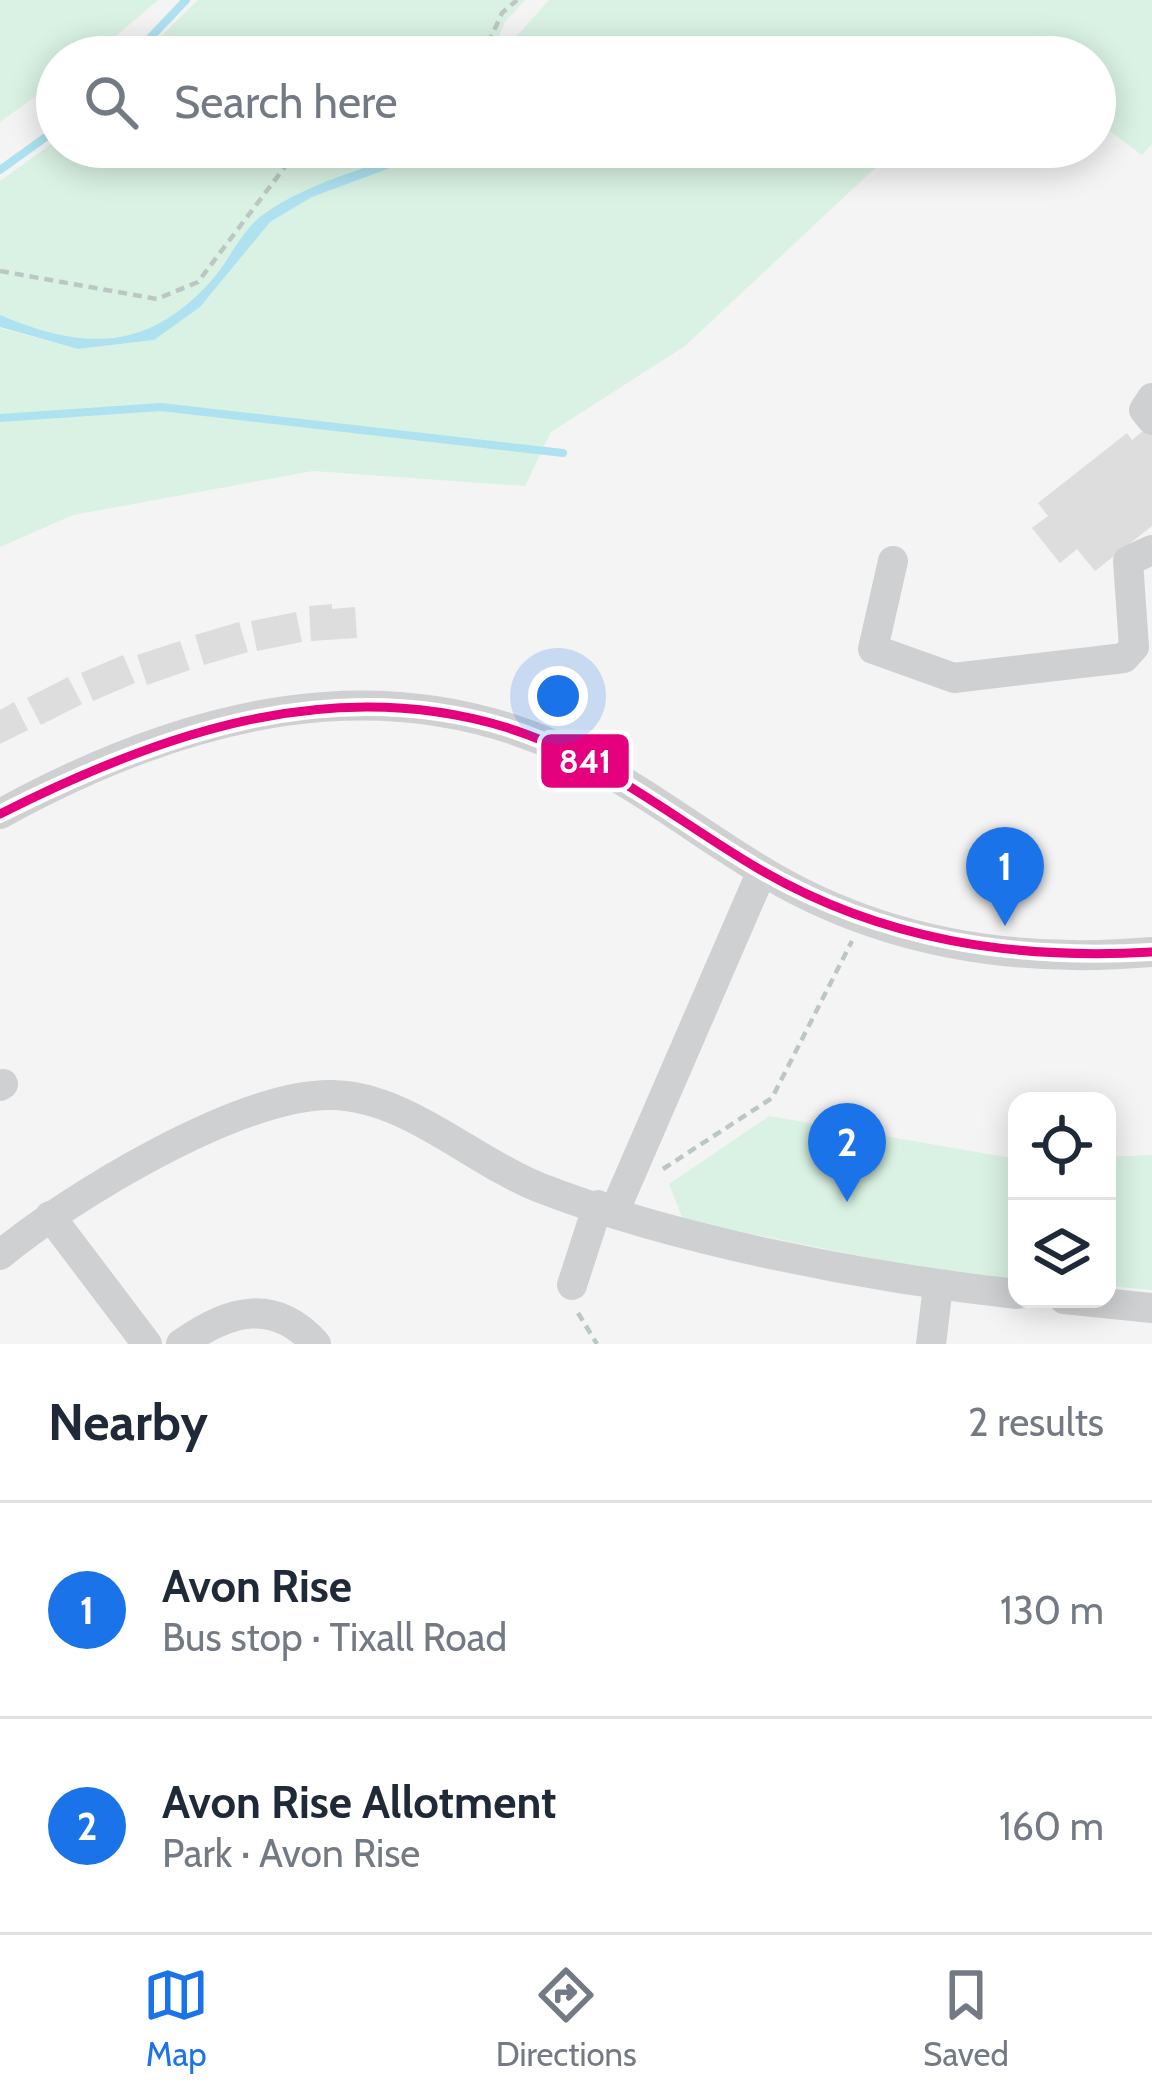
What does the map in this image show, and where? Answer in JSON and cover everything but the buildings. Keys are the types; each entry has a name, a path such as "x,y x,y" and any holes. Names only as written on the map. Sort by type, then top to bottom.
{"street":[{"path":"1152,398 1144,410 1152,420"},
{"path":"893,560 873,650 953,678 1124,658 1134,647 1128,561 1152,550"},
{"path":"0,814 58,782 206,724 279,708 441,711 516,730 582,758 762,871 862,922 1034,956 1152,952"},
{"path":"572,1285 762,871"},
{"path":"0,1255 50,1216 237,1116 327,1094 373,1102 536,1186 613,1200 723,1241 938,1286 1008,1293"},
{"path":"50,1216 147,1344"},
{"path":"931,1344 938,1286"},
{"path":"1116,1304 1152,1308"},
{"path":"181,1344 211,1322 255,1310 288,1320 316,1344"}],"path":[{"path":"492,36 502,13 517,0"},
{"path":"0,271 157,298 198,282 284,168"},
{"path":"613,1200 772,1098 862,922"},
{"path":"572,1285 570,1299 597,1344"}],"green space":[{"path":"0,0 158,0 116,36 36,36 36,96 0,122"},
{"path":"198,0 525,0 499,36 161,36"},
{"path":"549,0 1152,0 1152,144 1142,155 1116,136 1116,36 517,36"},
{"path":"36,155 36,168 364,168 319,184 255,222 216,275 167,319 142,331 90,339 61,335 0,315 0,181"},
{"path":"390,168 876,168 685,346 551,432 525,486 313,471 73,515 0,547 0,328 78,349 154,340 270,222 312,197"},
{"path":"769,1116 1008,1157 1008,1278 944,1273 683,1220 669,1184"},
{"path":"1152,1155 1152,1290 1116,1287 1116,1157"}],"water":[{"path":"364,168 390,168 312,197 270,222 200,307 154,340 78,349 0,327 0,315 61,335 90,339 142,331 192,300 255,222 319,184"}],"waterway":[{"path":"152,36 186,0"},
{"path":"0,170 36,144"},
{"path":"0,418 161,407 563,453"}],"transit line":[{"name":"841","path":"0,814 121,759 246,721 310,710 374,707 439,712 505,727 573,755 759,869 852,913 900,929 998,948 1152,952"}],"place":[{"name":"Avon Rise","path":"1005,926"},
{"name":"Avon Rise Allotment","path":"847,1202"}]}
